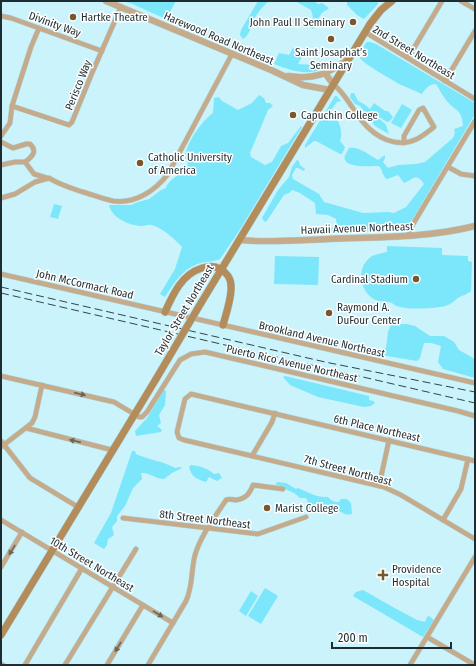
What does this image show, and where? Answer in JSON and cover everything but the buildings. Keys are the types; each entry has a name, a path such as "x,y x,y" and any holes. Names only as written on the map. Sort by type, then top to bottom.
{"main road":[{"name":"Taylor Street Northeast","path":"1,635 365,32 375,17 392,1"},
{"path":"165,312 180,284 189,274 210,266 216,267 222,270 230,280 232,286 223,325"}],"street":[{"name":"Harewood Road Northeast","path":"106,1 309,87 332,87"},
{"path":"408,58 442,1"},
{"path":"461,1 475,9"},
{"name":"Perisco Way","path":"12,106 69,125 72,122 121,7"},
{"name":"Divinity Way","path":"1,16 11,18 102,50"},
{"path":"1,136 8,127 12,106 39,28"},
{"path":"445,81 475,31"},
{"name":"2nd Street Northeast","path":"365,32 475,99"},
{"path":"25,162 34,174 49,178 58,184 113,201 128,200 145,195 154,189 168,174 232,54"},
{"name":"Harewood Road Northeast","path":"280,74 307,77 325,73 336,68 349,58"},
{"path":"325,73 332,87 343,92 362,121 374,133 384,140 398,143 404,142 416,139 434,127 423,108 419,110 404,136 404,142"},
{"path":"309,87 326,97"},
{"path":"409,236 410,229 475,121"},
{"path":"1,142 13,148 26,144 32,145 34,152 31,158 25,162 15,162 1,165"},
{"path":"448,167 461,174 475,176"},
{"path":"1,198 15,194 35,182 49,178"},
{"name":"Hawaii Avenue Northeast","path":"240,240 267,241 409,236 448,232 475,226"},
{"name":"John McCormack Road","path":"1,274 165,312"},
{"name":"Brookland Avenue Northeast","path":"165,312 475,383"},
{"name":"Puerto Rico Avenue Northeast","path":"134,414 139,417 145,415 180,360 189,355 205,352 475,416"},
{"path":"1,376 114,402 134,414"},
{"path":"42,385 34,420 26,428 2,444 30,478 78,508"},
{"name":"6th Place Northeast","path":"252,456 179,438 178,432 185,399 191,394 475,461"},
{"path":"252,456 272,422 275,414"},
{"path":"26,428 112,450"},
{"path":"379,486 389,440"},
{"name":"7th Street Northeast","path":"252,456 379,486 396,492 475,539"},
{"path":"443,520 461,489 468,459"},
{"path":"148,665 188,598 191,588 195,556 200,543 227,499 237,500 244,498 250,493 253,485 283,489"},
{"name":"8th Street Northeast","path":"123,518 261,534 306,517"},
{"name":"10th Street Northeast","path":"1,520 173,623"},
{"path":"1,567 22,532"},
{"path":"66,665 136,549"},
{"path":"410,665 475,557"},
{"path":"24,665 82,568"},
{"path":"107,665 143,605"},
{"path":"427,637 475,665"}],"shaded area":[{"path":"121,1 176,1 166,19 130,3"},
{"path":"258,1 269,1 257,14 249,32 243,39 240,35 241,30"},
{"path":"295,1 314,1 318,4 322,3 329,8 319,18 317,26 312,29 310,25 313,17 311,10"},
{"path":"347,1 378,1 378,4 364,19 357,15 347,5"},
{"path":"367,42 376,44 475,103 475,114 406,230 332,233 331,228 337,227 336,219 328,215 316,214 315,203 300,193 292,190 284,195 266,222 264,221 262,218 278,190 289,177 292,167 297,160 305,169 304,171 296,168 292,175 293,179 319,194 324,202 363,213 394,213 406,207 424,184 419,178 414,178 404,183 398,175 387,179 379,166 360,166 347,163 345,160 345,155 349,148 356,148 368,153 378,160 385,155 383,162 388,168 398,165 416,164 425,162 453,138 455,133 454,129 463,126 460,113 446,100 436,84 429,86 422,94 399,84 365,63 360,58"},
{"path":"293,48 304,53 298,64 321,64 322,69 304,72 274,64 279,53 289,55"},
{"path":"351,93 354,93 358,101 370,109 374,103 385,111 388,111 393,117 387,122 373,113 386,125 389,134 375,126 360,106 355,104 350,97"},
{"path":"259,95 264,98 266,103 270,103 273,106 268,110 250,153 251,157 265,165 272,162 281,146 288,143 301,126 302,127 239,231 220,259 201,263 189,268 180,276 165,297 160,294 175,269 182,247 168,234 155,226 137,226 126,223 113,213 109,205 131,205 149,199 166,188 168,183 177,176 180,171 187,168 188,163 185,158 188,146 199,127 213,113 214,98 219,97 222,101 238,110 252,103"},
{"path":"335,96 337,96 341,101 337,102 331,110 341,129 340,141 345,147 342,154 316,141 305,148 305,145"},
{"path":"402,104 412,110 401,128 391,123"},
{"path":"54,204 62,206 58,219 50,217"},
{"name":"Cardinal Stadium","path":"387,246 442,248 442,255 468,256 468,261 472,262 471,291 448,305 430,308 401,307 389,302 375,300 364,288 361,277 362,271 367,260 372,256 387,252"},
{"path":"275,256 319,257 318,285 274,284"},
{"path":"391,324 407,324 415,326 430,336 444,336 454,342 459,350 475,359 475,378 443,369 438,362 441,346 431,343 424,343 420,358 417,361 381,355 379,351 386,348 388,332"},
{"path":"285,376 369,396 369,400 375,403 371,406 364,407 318,397 290,385 283,377"},
{"path":"164,390 166,391 165,405 159,415 161,423 157,426 162,430 161,432 136,436 135,431 147,418"},
{"path":"132,451 135,451 136,454 141,456 175,468 182,468 164,479 141,473 142,479 133,488 125,506 117,516 117,521 112,527 114,535 108,539 107,545 104,549 94,543 111,513"},
{"path":"191,465 209,470 214,474 219,473 222,478 217,481 209,477 206,482 195,478 189,467"},
{"path":"278,482 286,483 296,489 298,488 316,496 328,497 334,501 339,502 341,499 347,499 351,503 352,514 349,515 334,508 314,504 314,510 311,512 306,498 300,498 294,493 275,484"},
{"path":"265,588 278,596 261,624 248,616"},
{"path":"363,590 417,620 425,622 429,616 434,620 423,637 353,596 356,592"},
{"path":"251,591 258,596 246,616 239,611"}],"railway":[{"path":"1,287 325,362 475,392"},
{"path":"1,293 475,403"}],"place":[{"name":"Hartke Theatre","path":"73,17"},
{"name":"John Paul II Seminary","path":"353,22"},
{"name":"Saint Josaphat’s Seminary","path":"331,39"},
{"name":"Capuchin College","path":"293,115"},
{"name":"Catholic University of America","path":"140,163"},
{"name":"Cardinal Stadium","path":"416,279"},
{"name":"Raymond A. DuFour Center","path":"329,313"},
{"name":"Marist College","path":"267,508"},
{"name":"Providence Hospital","path":"383,575"}]}
